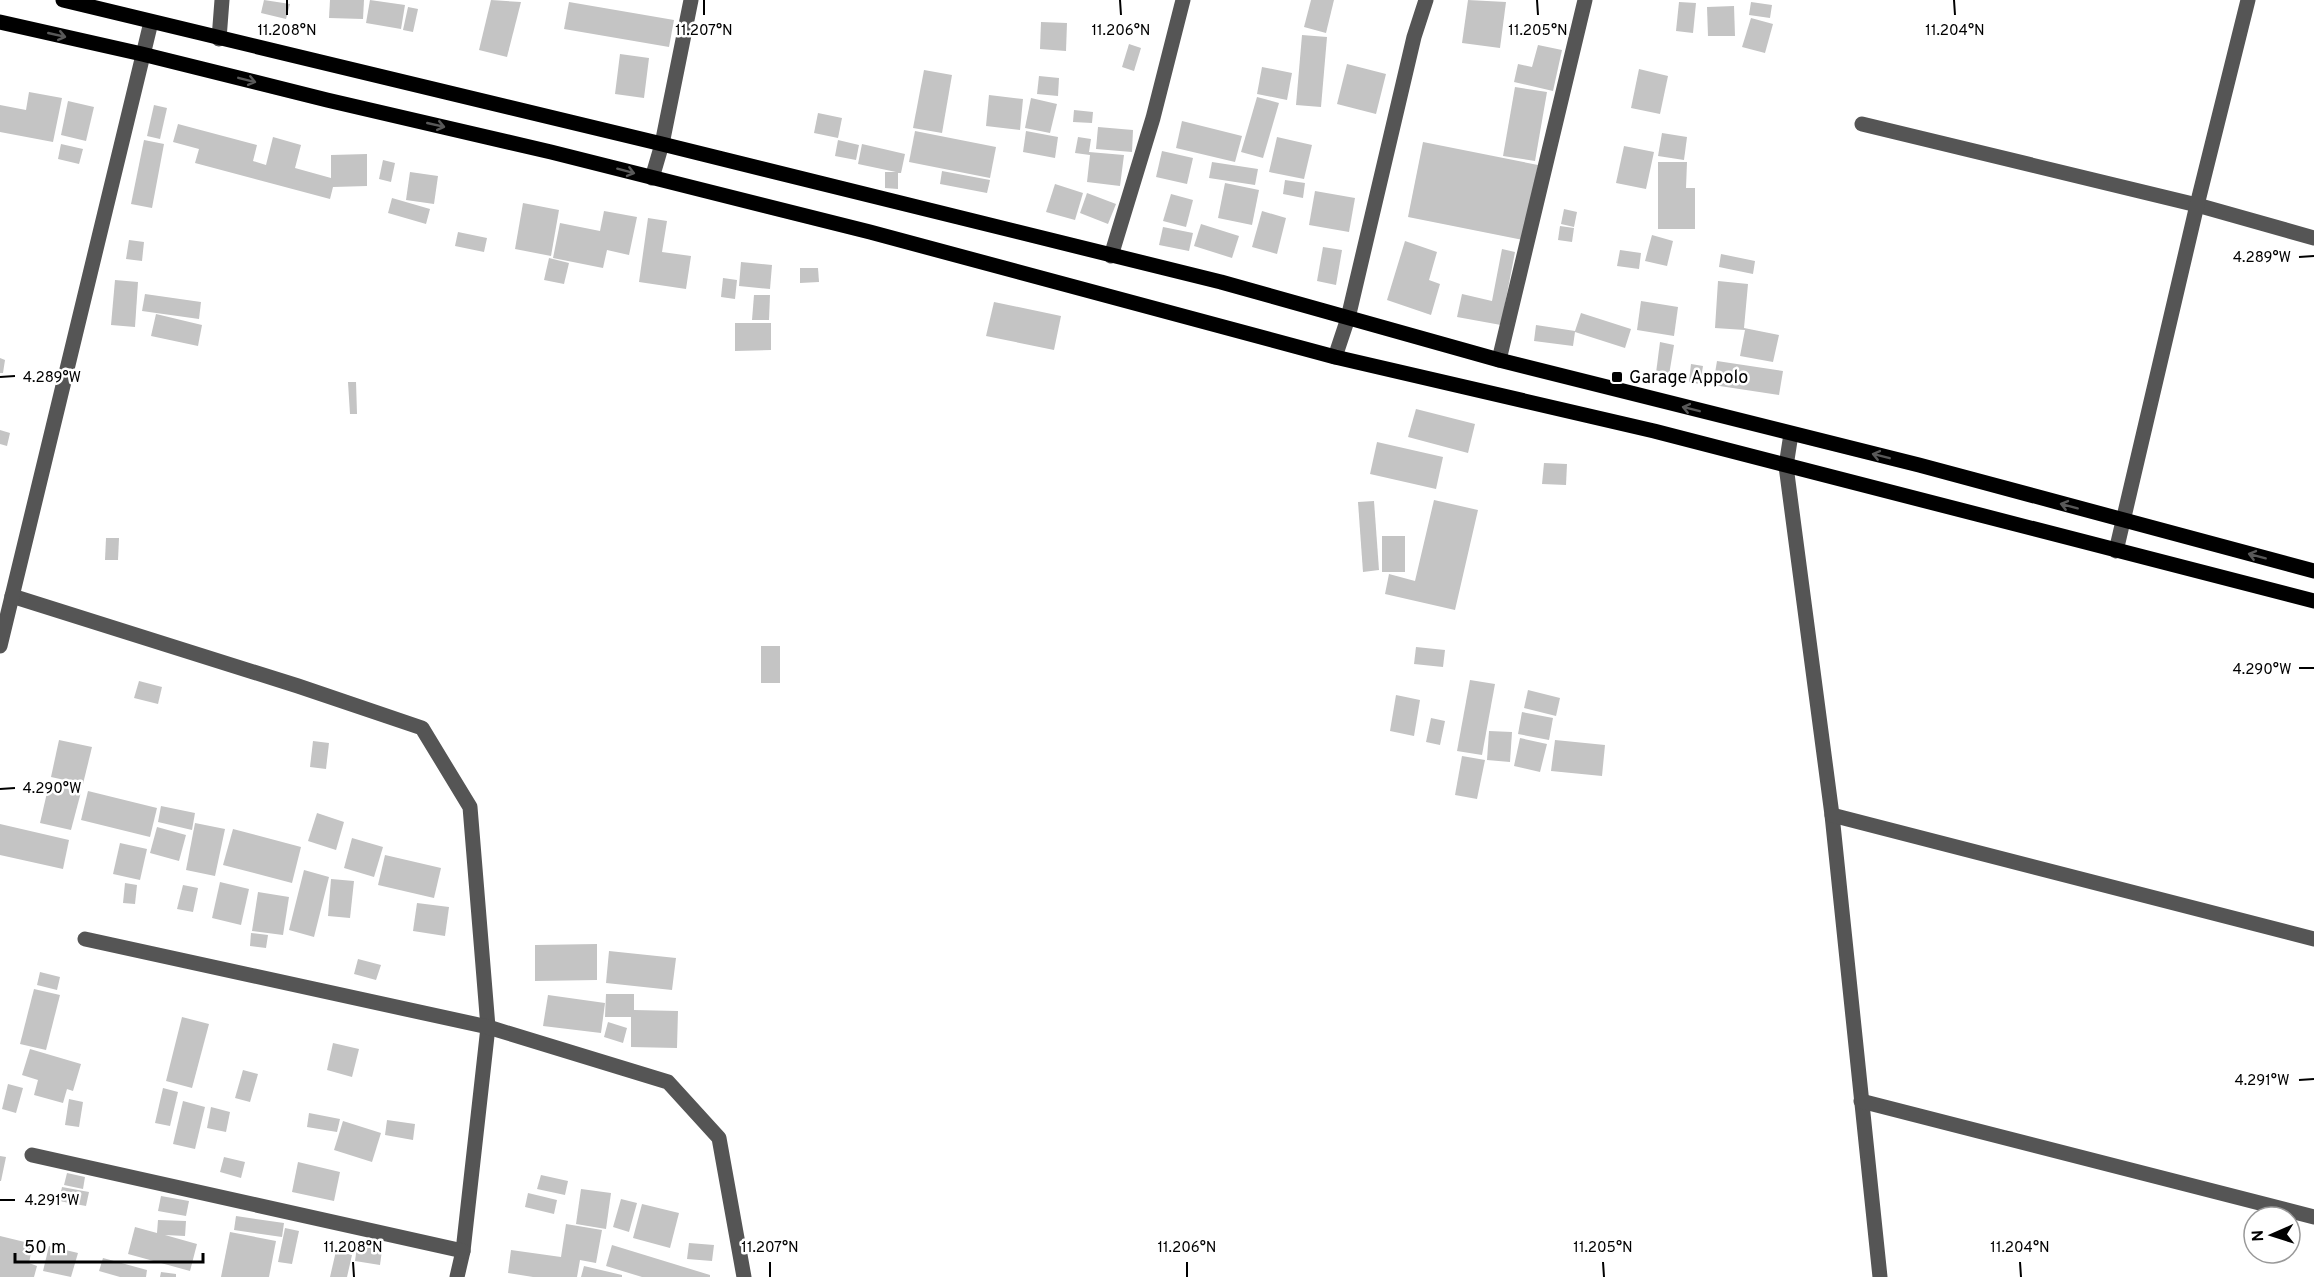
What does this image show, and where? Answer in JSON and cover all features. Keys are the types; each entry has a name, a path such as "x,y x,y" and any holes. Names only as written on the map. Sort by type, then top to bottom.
{"main road":[{"path":"63,0 662,144 1221,282 1499,360 1919,465 2314,571"},
{"path":"0,22 551,152 870,232 1335,357 1493,392 2314,601"}],"street":[{"path":"219,39 222,0"},
{"path":"652,178 662,144 692,0"},
{"path":"1111,256 1153,118 1184,0"},
{"path":"1335,357 1348,318 1414,37 1426,0"},
{"path":"1499,360 1585,0"},
{"path":"2116,551 2248,0"},
{"path":"0,646 151,22"},
{"path":"1862,124 2198,205 2314,238"},
{"path":"1791,434 1785,466 1832,815 1880,1277"},
{"path":"12,596 298,686 422,728 470,807 488,1027 463,1251 457,1277"},
{"path":"1832,815 2314,939"},
{"path":"85,939 488,1027 668,1082 719,1138 744,1277"},
{"path":"1861,1101 2314,1217"},
{"path":"32,1155 463,1251"}],"building":[{"path":"264,0 290,4 286,19 261,13"},
{"path":"330,0 364,0 363,19 329,18"},
{"path":"370,0 405,5 401,29 366,23"},
{"path":"491,0 521,2 507,57 479,50"},
{"path":"1311,0 1334,0 1326,33 1304,27"},
{"path":"1468,0 1506,2 1500,48 1462,43"},
{"path":"569,2 674,20 669,47 564,29"},
{"path":"1679,2 1696,3 1693,33 1676,31"},
{"path":"1751,2 1772,5 1770,18 1749,15"},
{"path":"1734,6 1735,36 1708,36 1707,7"},
{"path":"408,7 418,9 413,32 403,30"},
{"path":"1751,18 1773,24 1765,53 1742,47"},
{"path":"1041,22 1067,23 1066,51 1040,49"},
{"path":"1302,35 1327,37 1321,107 1296,105"},
{"path":"1129,44 1141,48 1134,71 1122,67"},
{"path":"1538,45 1562,50 1553,91 1514,82 1518,64 1532,67"},
{"path":"620,54 649,58 644,98 615,94"},
{"path":"1347,64 1386,74 1376,114 1337,104"},
{"path":"1262,67 1292,73 1287,100 1257,94"},
{"path":"1639,69 1668,76 1660,114 1631,108"},
{"path":"924,70 952,75 942,133 913,128"},
{"path":"1039,76 1059,78 1058,96 1037,94"},
{"path":"1515,87 1547,92 1535,161 1503,156"},
{"path":"29,92 62,98 53,142 0,132 0,105 26,110"},
{"path":"989,95 1023,99 1020,130 986,126"},
{"path":"1257,97 1279,103 1263,158 1241,152"},
{"path":"1031,98 1057,104 1050,133 1025,128"},
{"path":"68,101 94,107 86,141 61,135"},
{"path":"154,105 167,108 160,139 147,136"},
{"path":"1074,110 1093,112 1092,123 1073,122"},
{"path":"818,113 842,118 838,138 814,133"},
{"path":"1182,121 1242,136 1235,162 1176,148"},
{"path":"178,124 257,145 253,161 266,165 273,137 301,145 295,168 331,178 331,155 367,154 367,186 333,187 330,199 195,163 199,149 173,142"},
{"path":"1098,127 1133,130 1132,152 1096,149"},
{"path":"915,131 996,147 990,178 909,162"},
{"path":"1026,131 1058,137 1055,158 1023,152"},
{"path":"1662,133 1687,137 1684,160 1658,156"},
{"path":"1078,137 1091,139 1089,152 1124,155 1120,186 1087,182 1090,155 1075,153"},
{"path":"1277,137 1312,145 1304,179 1269,172"},
{"path":"144,140 164,144 152,208 131,204"},
{"path":"838,140 859,145 856,160 835,156"},
{"path":"1423,142 1538,165 1523,240 1408,217"},
{"path":"61,144 83,149 79,164 58,159"},
{"path":"862,144 905,154 901,173 898,173 898,189 885,188 885,172 896,172 858,164"},
{"path":"1624,146 1654,152 1646,189 1616,183"},
{"path":"1162,151 1193,158 1187,184 1156,177"},
{"path":"383,160 395,163 391,182 379,179"},
{"path":"1212,162 1258,169 1255,185 1209,178"},
{"path":"1658,162 1687,162 1686,188 1695,188 1695,229 1658,229"},
{"path":"942,171 990,180 987,193 940,184"},
{"path":"410,172 438,176 434,204 406,200"},
{"path":"1285,180 1305,183 1303,198 1283,194"},
{"path":"1225,183 1259,190 1252,225 1218,218"},
{"path":"1055,184 1083,193 1075,220 1046,212"},
{"path":"1315,191 1355,198 1349,232 1309,225"},
{"path":"1087,193 1116,204 1108,224 1080,213"},
{"path":"1171,194 1193,200 1186,227 1163,221"},
{"path":"392,198 430,209 426,224 388,213"},
{"path":"523,203 559,210 551,256 515,249"},
{"path":"1564,209 1577,212 1574,227 1561,224"},
{"path":"604,211 637,217 629,255 607,250 603,268 553,258 560,223 600,231"},
{"path":"1262,211 1286,218 1277,254 1252,247"},
{"path":"648,218 667,221 662,252 691,256 686,289 639,282"},
{"path":"1201,224 1239,236 1232,258 1194,246"},
{"path":"1560,226 1574,228 1572,242 1558,240"},
{"path":"1163,227 1193,233 1189,251 1159,245"},
{"path":"458,232 487,238 484,252 455,246"},
{"path":"1652,235 1673,241 1667,266 1645,261"},
{"path":"129,240 144,242 142,261 126,259"},
{"path":"1405,241 1437,252 1429,280 1440,284 1431,315 1387,300"},
{"path":"1323,247 1342,250 1336,285 1317,281"},
{"path":"1502,249 1515,252 1501,325 1457,317 1462,294 1492,301"},
{"path":"1620,250 1641,253 1639,269 1617,266"},
{"path":"1721,254 1755,261 1753,274 1719,267"},
{"path":"549,258 569,263 564,284 544,280"},
{"path":"741,262 772,265 770,289 739,286"},
{"path":"800,268 818,268 819,282 800,283"},
{"path":"723,278 737,280 735,299 721,297"},
{"path":"115,280 138,282 135,327 111,325"},
{"path":"1718,281 1748,284 1744,328 1779,335 1773,362 1740,356 1745,330 1715,328"},
{"path":"145,294 201,302 199,319 142,311"},
{"path":"754,295 770,295 769,320 752,320"},
{"path":"1641,301 1678,307 1674,336 1637,330"},
{"path":"994,302 1061,316 1054,350 986,336"},
{"path":"1581,313 1631,329 1625,348 1575,332 1573,346 1534,341 1536,325 1575,331"},
{"path":"156,314 202,325 198,346 151,336"},
{"path":"735,323 771,323 771,350 735,351"},
{"path":"1660,342 1674,345 1669,375 1656,373"},
{"path":"0,358 5,360 3,373 0,373"},
{"path":"1717,361 1783,371 1779,395 1713,385"},
{"path":"1691,364 1703,366 1700,384 1689,382"},
{"path":"348,382 356,382 357,414 350,414"},
{"path":"1416,409 1475,424 1468,453 1408,437"},
{"path":"0,430 10,433 7,446 0,444"},
{"path":"1377,442 1443,457 1436,489 1370,474"},
{"path":"1544,463 1567,464 1566,485 1542,484"},
{"path":"1434,500 1478,510 1455,610 1385,594 1389,574 1415,581"},
{"path":"1374,501 1379,570 1363,572 1358,502"},
{"path":"1382,536 1405,536 1405,572 1382,572"},
{"path":"106,538 119,538 118,560 105,560"},
{"path":"761,646 780,646 780,683 761,683"},
{"path":"1416,647 1445,650 1443,667 1414,664"},
{"path":"1470,680 1495,684 1482,755 1457,751"},
{"path":"139,681 162,687 158,704 134,698"},
{"path":"1528,690 1560,698 1556,716 1524,708"},
{"path":"1396,695 1420,700 1414,736 1390,731"},
{"path":"1522,712 1553,718 1549,740 1518,734"},
{"path":"1431,718 1445,721 1440,745 1426,742"},
{"path":"1489,731 1512,732 1510,762 1487,760"},
{"path":"1520,738 1547,744 1540,772 1514,766"},
{"path":"59,740 92,747 83,784 51,777"},
{"path":"1555,740 1605,745 1602,776 1551,771"},
{"path":"313,741 329,743 326,769 310,767"},
{"path":"1462,756 1485,760 1477,799 1455,795"},
{"path":"49,784 81,792 71,830 40,823"},
{"path":"88,791 157,808 150,837 81,820"},
{"path":"161,806 195,813 192,830 158,822"},
{"path":"317,813 344,822 336,850 308,841"},
{"path":"195,823 225,829 215,876 186,870"},
{"path":"0,824 69,840 63,869 0,855"},
{"path":"157,827 186,835 179,861 150,853"},
{"path":"233,829 301,847 292,883 223,865"},
{"path":"352,838 383,847 374,877 344,868"},
{"path":"120,843 147,849 140,880 113,874"},
{"path":"385,855 441,868 434,898 378,885"},
{"path":"304,870 329,877 314,937 289,930"},
{"path":"331,879 354,881 350,918 328,916"},
{"path":"220,882 249,889 241,925 212,918"},
{"path":"125,883 137,885 135,904 123,903"},
{"path":"183,885 198,888 193,912 177,909"},
{"path":"258,892 289,897 283,935 252,931"},
{"path":"417,903 449,907 445,936 413,931"},
{"path":"251,933 268,935 266,948 250,946"},
{"path":"597,944 597,980 535,981 535,945"},
{"path":"609,951 676,958 672,990 606,983"},
{"path":"358,959 381,965 376,980 354,974"},
{"path":"40,972 60,977 57,990 37,985"},
{"path":"34,989 60,995 46,1050 20,1044"},
{"path":"606,994 634,994 634,1010 678,1011 677,1048 631,1047 631,1017 605,1017"},
{"path":"548,995 605,1003 601,1033 543,1026"},
{"path":"182,1017 209,1024 192,1088 166,1081"},
{"path":"608,1022 627,1028 623,1043 604,1037"},
{"path":"333,1043 359,1049 352,1077 327,1070"},
{"path":"30,1049 81,1064 73,1091 67,1089 63,1103 34,1095 38,1080 22,1075"},
{"path":"243,1070 258,1074 250,1102 235,1098"},
{"path":"8,1084 23,1088 16,1113 2,1109"},
{"path":"163,1088 178,1092 170,1126 155,1123"},
{"path":"69,1099 83,1102 79,1127 65,1125"},
{"path":"183,1101 205,1107 195,1149 173,1144"},
{"path":"211,1107 230,1112 226,1132 207,1128"},
{"path":"309,1113 340,1119 337,1132 307,1127"},
{"path":"387,1120 415,1124 413,1140 385,1135"},
{"path":"343,1121 381,1133 372,1162 334,1150"},
{"path":"0,1156 6,1157 1,1181 0,1181"},
{"path":"224,1157 245,1162 241,1178 220,1172"},
{"path":"298,1162 340,1172 334,1201 292,1192"},
{"path":"67,1173 85,1177 83,1189 64,1185"},
{"path":"541,1175 568,1181 565,1195 537,1189"},
{"path":"62,1187 89,1192 86,1206 59,1201"},
{"path":"581,1189 611,1193 606,1229 576,1224"},
{"path":"528,1193 557,1200 554,1214 525,1207"},
{"path":"161,1196 189,1201 186,1216 158,1211"},
{"path":"621,1199 637,1203 629,1232 613,1227"},
{"path":"642,1204 679,1213 670,1248 633,1238"},
{"path":"236,1216 284,1223 282,1237 234,1230"},
{"path":"158,1220 186,1221 185,1236 165,1235 197,1244 190,1271 128,1254 135,1227 157,1233"},
{"path":"566,1224 602,1230 596,1263 580,1260 577,1277 533,1277 508,1273 511,1250 561,1257"},
{"path":"285,1228 299,1231 292,1264 278,1262"},
{"path":"230,1232 276,1241 269,1277 221,1277"},
{"path":"0,1236 33,1244 29,1263 37,1266 34,1277 0,1277"},
{"path":"689,1243 714,1245 712,1261 687,1259"},
{"path":"612,1245 710,1275 710,1277 642,1277 606,1266"},
{"path":"49,1246 78,1253 71,1277 43,1271"},
{"path":"357,1246 382,1250 380,1265 355,1261"},
{"path":"336,1251 352,1255 347,1277 330,1277"},
{"path":"103,1258 147,1270 146,1277 120,1277 99,1271"},
{"path":"584,1266 622,1275 622,1277 581,1277"},
{"path":"161,1272 176,1274 176,1277 160,1277"}],"place":[{"name":"Garage Appolo","path":"1617,377"}]}
